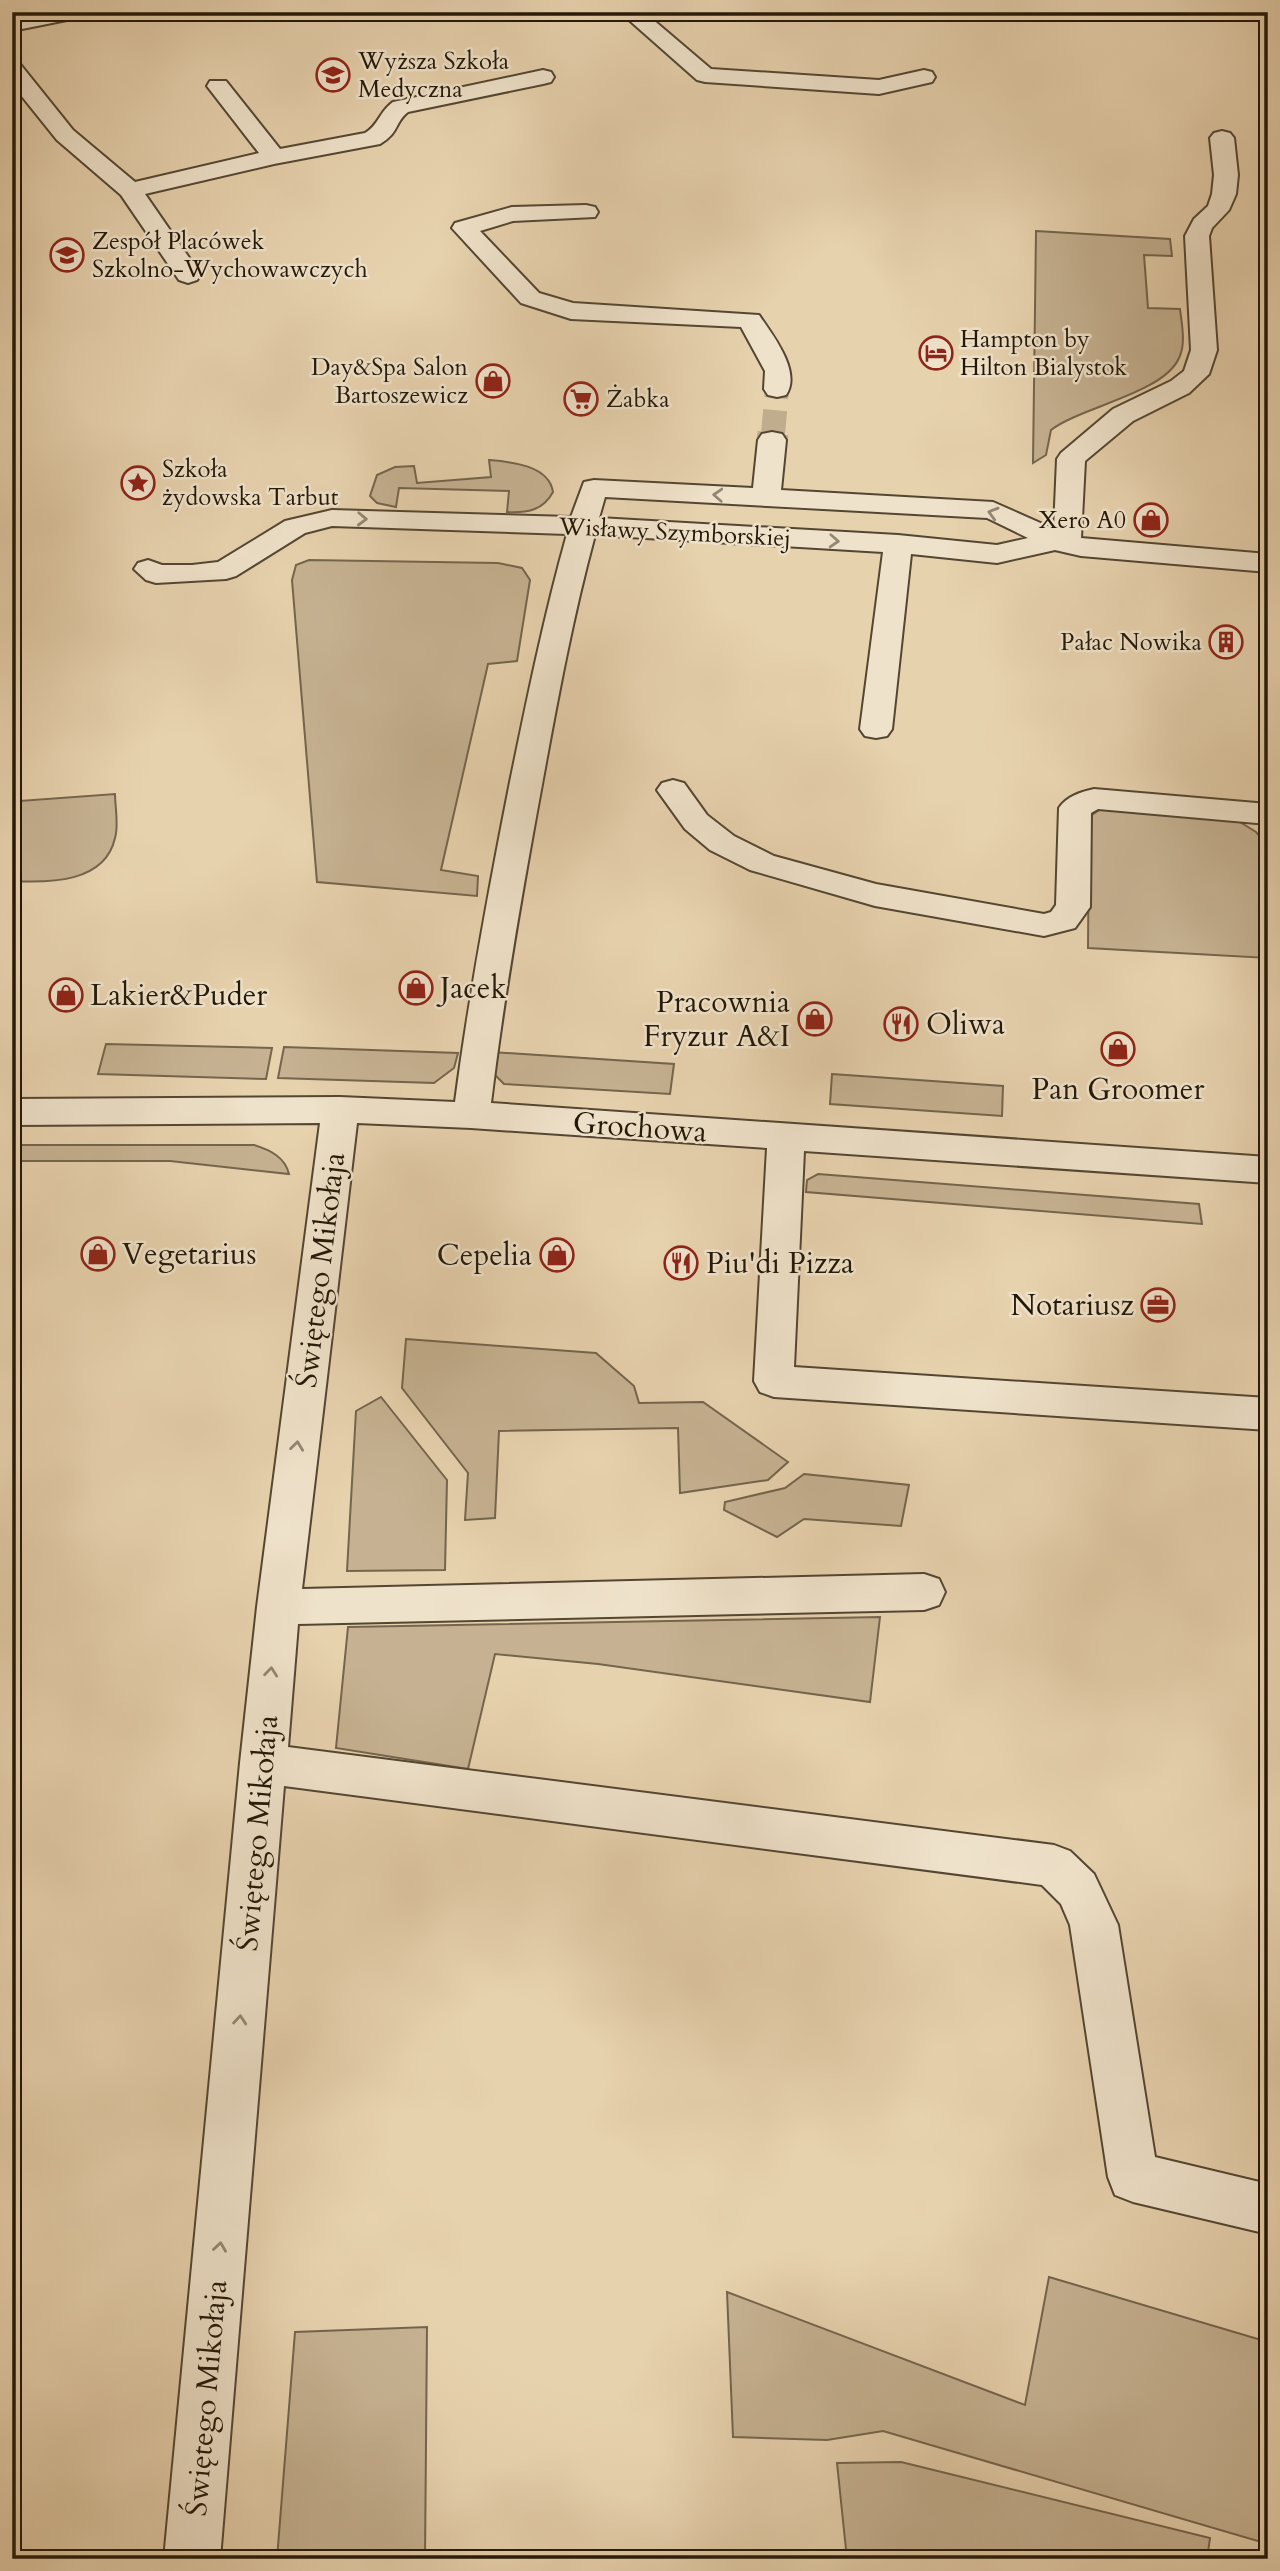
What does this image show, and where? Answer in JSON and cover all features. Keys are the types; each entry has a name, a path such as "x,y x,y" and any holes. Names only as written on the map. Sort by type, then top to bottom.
{"street":[{"path":"12,24 74,12"},
{"path":"631,12 705,75 879,87 923,77"},
{"path":"12,69 65,135 130,190 188,275"},
{"path":"130,190 372,139 385,131 390,115 401,107 543,77"},
{"path":"218,86 274,158"},
{"path":"1060,542 1070,514 1071,459 1123,415 1180,387 1196,374 1204,350 1197,236 1200,225 1219,208 1226,190 1222,138"},
{"path":"586,212 512,215 464,228 530,298 571,310 750,320 778,371 777,389"},
{"path":"617,333 760,338"},
{"path":"766,498 772,440"},
{"name":"Wisławy Szymborskiej","path":"582,526 594,488 993,510 1060,542 1118,552 1268,563"},
{"name":"Wisławy Szymborskiej","path":"148,569 156,574 192,574 226,569 295,527 332,518 582,526 898,544 997,554 1060,542"},
{"path":"471,1115 503,901 549,664 582,526"},
{"path":"876,729 898,544"},
{"path":"673,790 696,821 713,836 762,863 875,894 1044,925 1063,920 1073,907 1075,808 1083,802 1094,799 1268,814"},
{"name":"Grochowa","path":"12,1112 340,1110 471,1115 1268,1170"},
{"name":"Świętego Mikołaja","path":"192,2559 262,1763 278,1607 340,1110"},
{"path":"786,1137 774,1381 1268,1414"},
{"path":"278,1607 924,1592"},
{"path":"262,1763 1054,1866 1078,1889 1094,1925 1133,2177 1268,2209"}],"shaded area":[{"path":"1036,231 1170,239 1172,256 1144,255 1148,308 1180,309 1183,341 1179,358 1157,381 1051,430 1046,455 1033,463"},
{"path":"489,460 518,464 537,471 550,483 553,492 539,507 514,512 507,512 509,491 399,488 396,507 377,503 370,496 377,475 395,467 414,466 417,483 491,477"},
{"path":"309,560 498,563 522,568 530,580 517,661 488,664 441,870 478,876 477,896 317,882 292,580 296,565"},
{"path":"18,685 20,801 115,794 117,827 109,853 100,864 74,877 12,881 12,686"},
{"path":"1102,808 1235,819 1256,832 1263,840 1268,861 1268,958 1088,948 1089,817"},
{"path":"106,1044 272,1048 266,1079 98,1074"},
{"path":"284,1047 458,1053 454,1068 434,1083 278,1078"},
{"path":"491,1052 674,1064 670,1094 504,1084 488,1068"},
{"path":"832,1074 1003,1086 1002,1116 830,1104"},
{"path":"12,1145 254,1145 276,1155 289,1174 170,1161 12,1161"},
{"path":"818,1174 1199,1204 1202,1224 806,1192 807,1180"},
{"path":"406,1339 596,1353 634,1386 639,1403 703,1402 788,1462 768,1480 680,1493 678,1428 499,1431 495,1518 465,1520 468,1473 402,1388"},
{"path":"381,1397 447,1480 445,1570 347,1571 356,1411"},
{"path":"804,1474 909,1485 901,1526 804,1519 777,1537 724,1510 725,1502 785,1488"},
{"path":"880,1617 870,1702 598,1664 495,1654 468,1769 336,1748 348,1627"},
{"path":"1049,2277 1268,2342 1268,2544 883,2431 827,2440 733,2437 727,2292 1025,2405"},
{"path":"427,2327 425,2559 277,2559 295,2332"},
{"path":"901,2462 1210,2538 1207,2559 847,2559 837,2463"}],"tunnel":[{"path":"773,434 777,389"},
{"path":"772,440 773,433"}],"place":[{"name":"Wyższa Szkoła Medyczna","path":"333,75"},
{"name":"Zespół Placówek Szkolno-Wychowawczych","path":"67,255"},
{"name":"Hampton by Hilton Bialystok","path":"936,353"},
{"name":"Day&Spa Salon Bartoszewicz","path":"493,381"},
{"name":"Żabka","path":"581,399"},
{"name":"Szkoła żydowska Tarbut","path":"138,483"},
{"name":"Xero A0","path":"1151,520"},
{"name":"Pałac Nowika","path":"1226,642"},
{"name":"Jacek","path":"416,988"},
{"name":"Lakier&Puder","path":"66,995"},
{"name":"Pracownia Fryzur A&I","path":"815,1019"},
{"name":"Oliwa","path":"901,1024"},
{"name":"Pan Groomer","path":"1118,1049"},
{"name":"Vegetarius","path":"98,1254"},
{"name":"Cepelia","path":"557,1255"},
{"name":"Piu'di Pizza","path":"681,1263"},
{"name":"Notariusz","path":"1158,1305"}]}
